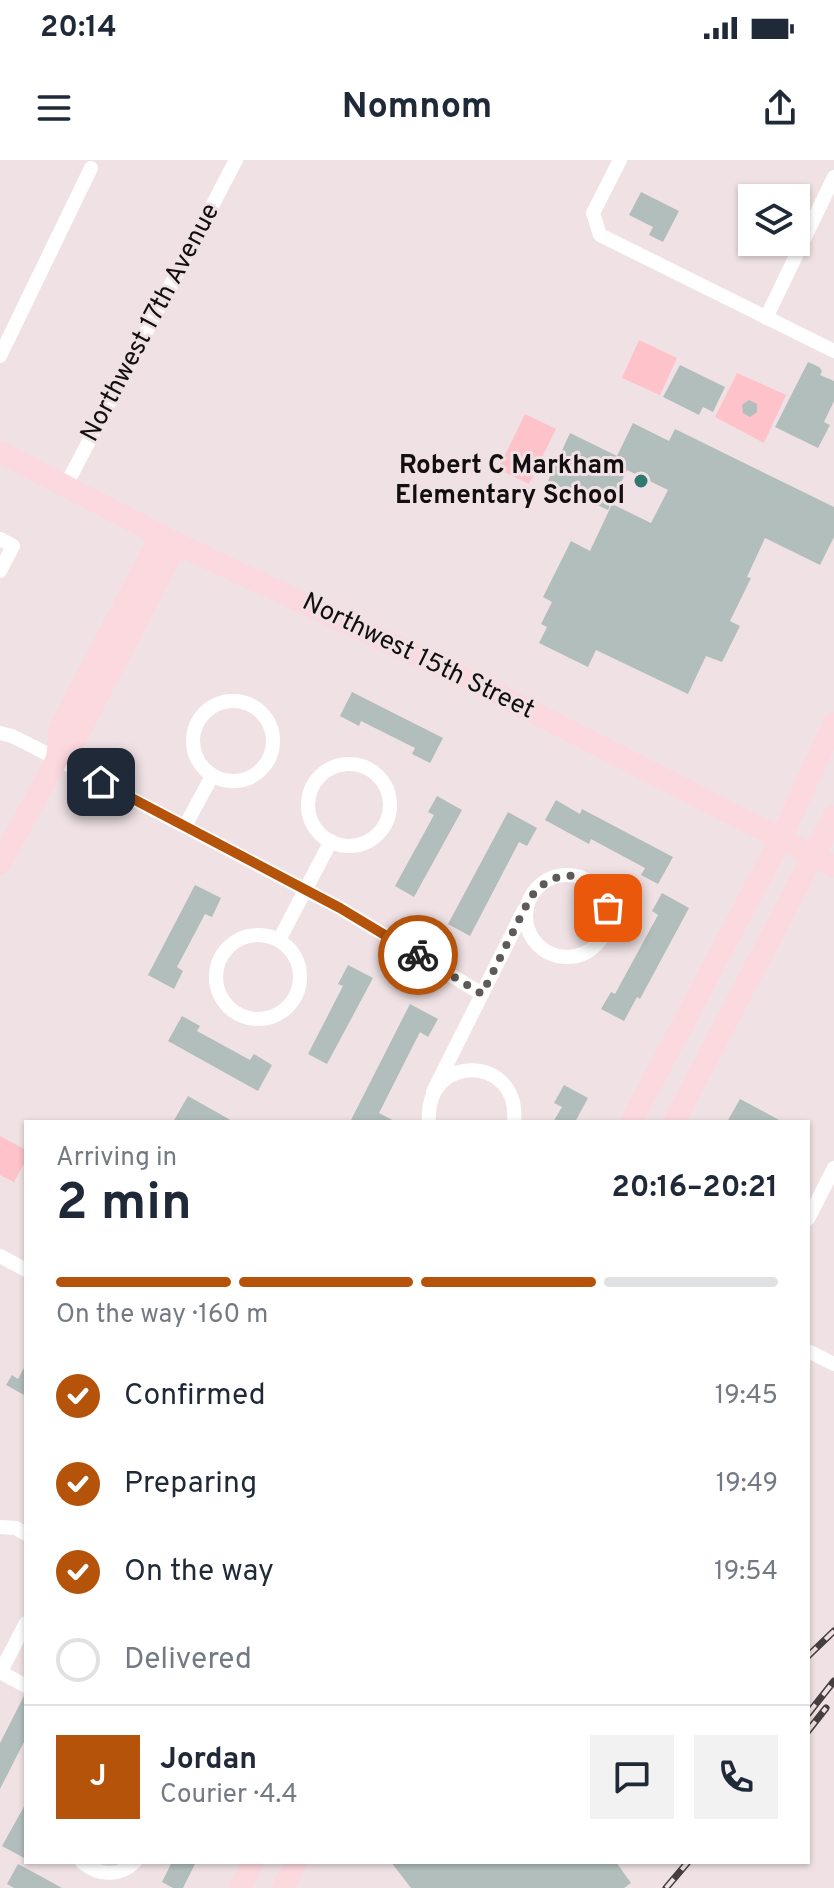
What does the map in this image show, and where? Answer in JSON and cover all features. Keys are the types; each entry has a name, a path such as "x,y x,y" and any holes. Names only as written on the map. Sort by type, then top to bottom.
{"street":[{"name":"Northwest 17th Avenue","path":"66,485 236,160"},
{"path":"620,160 593,213 600,235 834,351"},
{"path":"0,356 91,168"},
{"path":"766,318 834,177"},
{"name":"Northwest 15th Street","path":"0,452 169,540 482,686 834,866"},
{"path":"0,539 13,546 0,571"},
{"path":"0,864 57,759 60,728 169,540"},
{"path":"231,700 257,708 273,732 274,746 270,759 260,772 248,779 234,782 212,776 198,762 193,749 197,721 217,703 231,700"},
{"path":"632,1120 780,840 834,723"},
{"path":"0,724 6,734 306,890 482,994"},
{"path":"343,764 357,764 372,771 389,794 390,808 386,822 377,835 365,843 351,846 331,841 314,827 309,814 308,800 312,786 329,769 343,764"},
{"path":"185,826 212,776"},
{"path":"675,1120 834,816"},
{"path":"279,940 331,841"},
{"path":"429,1120 433,1092 530,898 539,886 551,878 565,875 580,877 593,884 608,908 604,936 595,948 582,955 568,958 554,956 541,949 527,926 526,912 530,898"},
{"path":"256,934 279,940 295,955 300,969 301,983 296,998 275,1016 261,1020 246,1018 232,1011 222,1000 217,986 216,972 220,957 241,938 256,934"},
{"path":"433,1092 443,1080 455,1073 470,1069 485,1072 499,1079 509,1091 514,1105 514,1120"},
{"path":"810,1215 834,1168"},
{"path":"0,1256 24,1269"},
{"path":"810,1352 834,1364"},
{"path":"0,1527 16,1528 24,1533"},
{"path":"24,1627 0,1673 24,1685"},
{"path":"85,1864 106,1874 119,1872 132,1864"},
{"path":"240,1888 252,1864"},
{"path":"283,1888 295,1864"}],"shaded area":[{"path":"639,340 677,358 660,395 622,378"},
{"path":"737,373 786,395 764,443 715,417"},
{"path":"525,414 556,429 529,484 498,469"},
{"path":"0,1136 24,1149 24,1164 14,1182 0,1175"}],"building":[{"path":"641,192 679,211 663,242 649,235 653,227 629,215"},
{"path":"808,362 819,367 822,371 820,375 834,381 834,401 824,422 830,425 818,448 775,427"},
{"path":"680,365 725,387 713,412 703,407 699,415 663,397"},
{"path":"749,400 757,404 757,412 750,417 743,413 742,405"},
{"path":"633,423 669,441 675,429 834,507 834,537 820,565 765,538 747,577 751,578 730,621 740,626 722,662 706,656 688,694 596,650 588,667 539,643 547,627 541,624 552,602 543,597 571,541 590,551 612,504 651,523 668,490 627,470 608,510 548,481 570,433 617,456"},
{"path":"352,692 443,738 430,763 412,754 415,748 361,721 359,726 340,716"},
{"path":"437,796 462,810 414,897 395,886 434,815 428,812"},
{"path":"556,800 580,814 582,809 673,857 658,884 641,875 645,868 591,839 589,844 545,820"},
{"path":"508,812 537,828 527,846 519,842 470,936 448,924"},
{"path":"195,885 221,898 212,917 205,914 177,967 183,971 174,989 148,975"},
{"path":"662,893 689,908 640,999 637,997 624,1021 601,1009 611,992 615,994 658,915 652,911"},
{"path":"348,965 373,978 327,1064 308,1054 343,986 338,984"},
{"path":"410,1004 438,1019 428,1037 420,1032 379,1113 392,1120 351,1120"},
{"path":"182,1016 200,1026 197,1031 250,1060 254,1054 272,1065 258,1091 168,1041"},
{"path":"564,1085 588,1098 576,1120 554,1120 562,1107 554,1103"},
{"path":"188,1096 230,1120 174,1120"},
{"path":"740,1099 779,1120 728,1120"},
{"path":"24,1368 24,1395 6,1385 12,1375 18,1379"},
{"path":"24,1696 24,1742 0,1789 0,1743"},
{"path":"24,1807 24,1858 2,1846"},
{"path":"18,1864 62,1888 14,1888 7,1884"},
{"path":"171,1864 195,1864 183,1888 173,1888 162,1882"},
{"path":"393,1864 617,1864 631,1883 624,1888 411,1888"}],"railway":[{"path":"810,1654 834,1631"},
{"path":"810,1711 834,1681"},
{"path":"810,1728 826,1708"},
{"path":"666,1888 686,1864"}],"way so far":[{"path":"418,955 482,994 539,886 551,878 565,875 580,877 593,884 608,908"}],"place":[{"name":"Robert C Markham Elementary School","path":"641,481"}],"route":[{"path":"101,782 340,908 418,955"}]}
